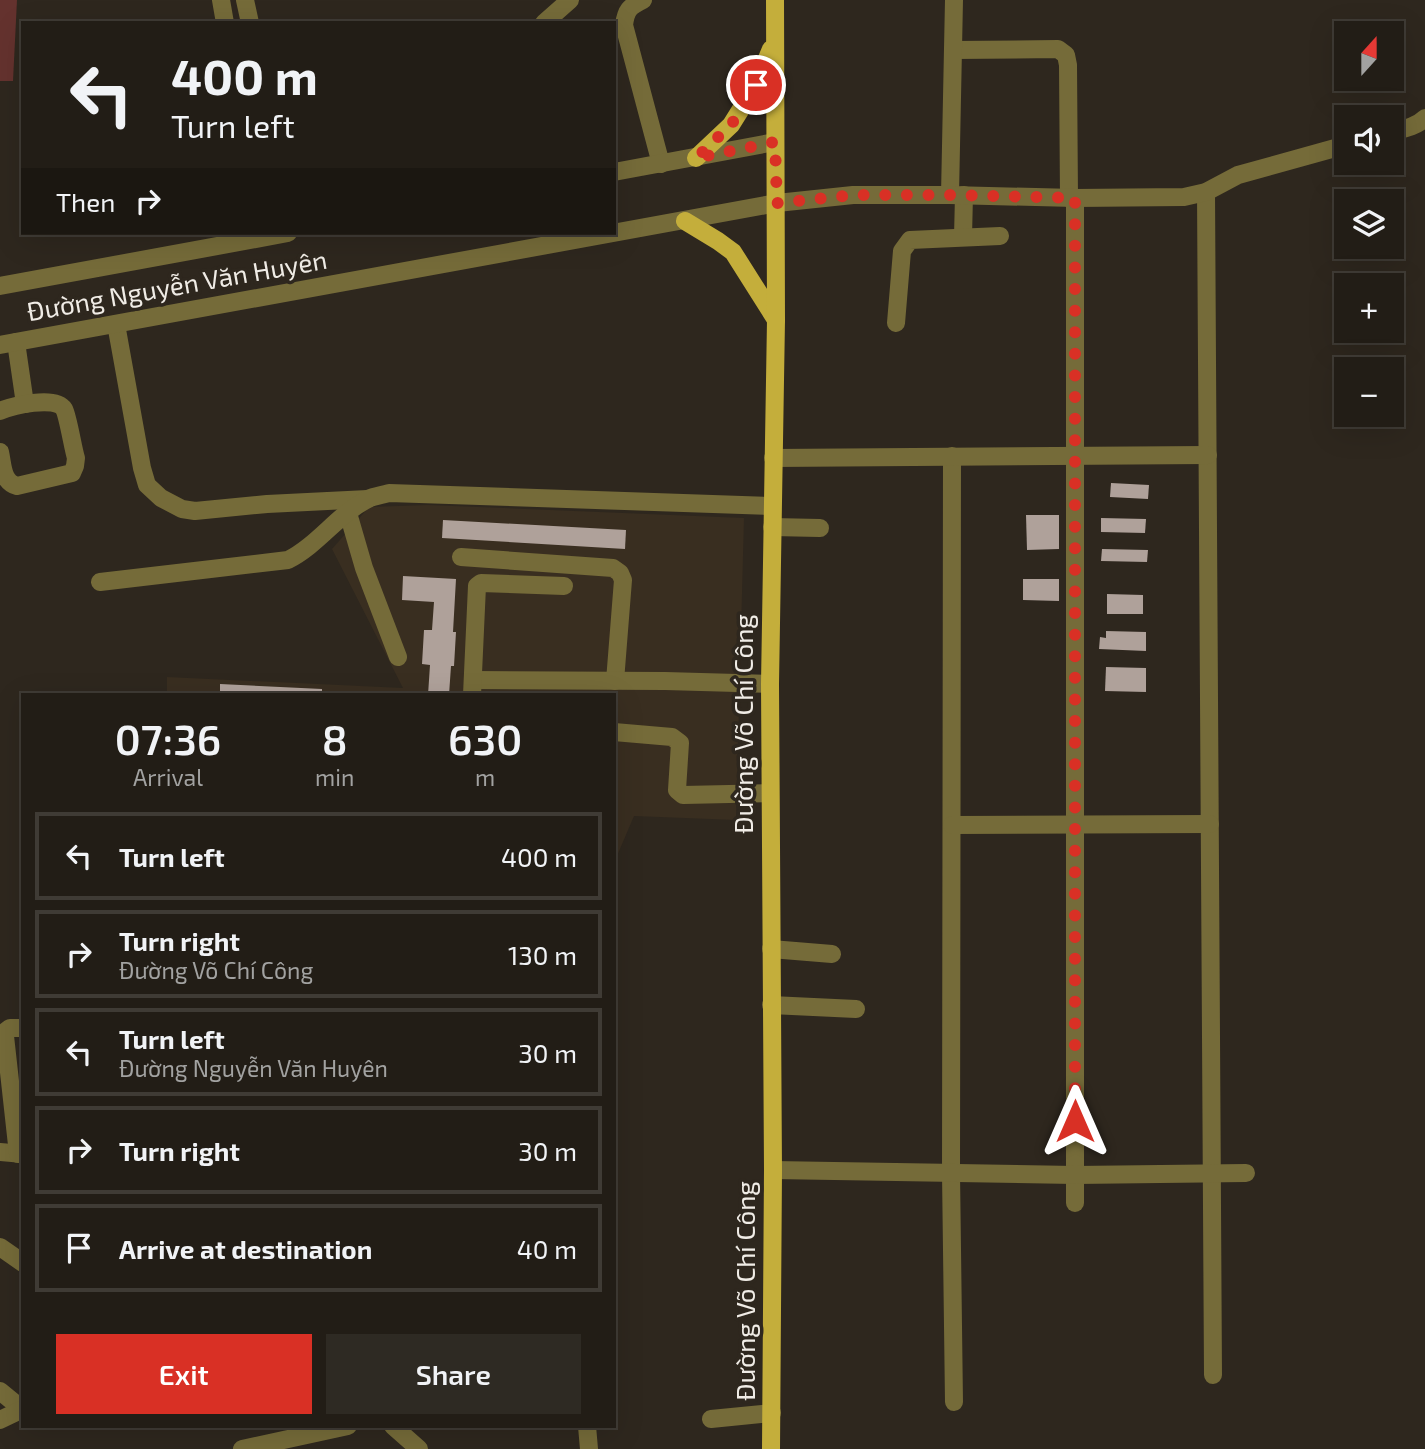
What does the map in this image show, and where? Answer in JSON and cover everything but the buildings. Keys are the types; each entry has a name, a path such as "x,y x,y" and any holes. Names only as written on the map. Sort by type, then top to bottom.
{"main road":[{"name":"Đường Võ Chí Công","path":"771,1449 770,684 777,203 775,0"},
{"path":"696,158 731,125 756,85 775,39"},
{"path":"685,221 733,252 776,320"}],"street":[{"path":"221,0 225,21"},
{"path":"245,0 250,21"},
{"path":"546,21 570,0"},
{"path":"643,0 631,6 625,15 624,25 661,164"},
{"path":"954,0 957,195 963,237"},
{"path":"953,50 1058,49 1066,55 1068,65 1075,456 1075,1203"},
{"path":"1404,129 1420,123 1425,118"},
{"path":"616,172 775,142"},
{"name":"Đường Nguyễn Văn Huyên","path":"616,233 777,203 853,195 1184,197 1206,192 1238,175 1334,148"},
{"path":"1206,192 1213,1375"},
{"name":"Đường Nguyễn Văn Huyên","path":"0,285 228,239 266,235"},
{"name":"Đường Nguyễn Văn Huyên","path":"8,344 608,235"},
{"path":"896,323 902,251 910,240 1000,236"},
{"path":"116,324 142,468 148,485 161,498 182,509 195,511 368,499 389,493 772,506"},
{"path":"8,344 24,404"},
{"path":"0,411 24,404 48,401 57,403 64,409 76,458 75,466 72,472 17,486 10,484 5,477 0,452"},
{"path":"773,458 1208,455"},
{"path":"952,456 951,1173 954,1402"},
{"path":"100,582 288,560 300,554 368,499"},
{"path":"348,513 364,568 398,657"},
{"path":"772,527 820,528"},
{"path":"461,557 612,568 620,573 623,580 615,681"},
{"path":"564,586 481,583 477,586 472,687 615,681 770,684"},
{"path":"616,732 677,739 680,743 677,790 683,795 770,793"},
{"path":"952,825 1210,824"},
{"path":"771,949 832,954"},
{"path":"771,1005 856,1009"},
{"path":"0,1152 21,1154 5,1036 10,1028 21,1028"},
{"path":"772,1170 1075,1175 1245,1173"},
{"path":"0,1247 21,1262"},
{"path":"0,1391 21,1408"},
{"path":"0,1420 21,1410"},
{"path":"711,1419 772,1413"},
{"path":"242,1449 339,1428"},
{"path":"395,1428 419,1449"},
{"path":"587,1428 589,1449"}],"shaded area":[{"path":"0,0 17,0 13,81 0,81"},
{"path":"428,505 744,518 736,820 634,816 616,858 616,693 167,693 167,677 403,688 332,549 369,507"}],"route":[{"path":"756,85 731,125 696,158 775,142 777,203 853,195 1075,198 1075,1121"}]}
